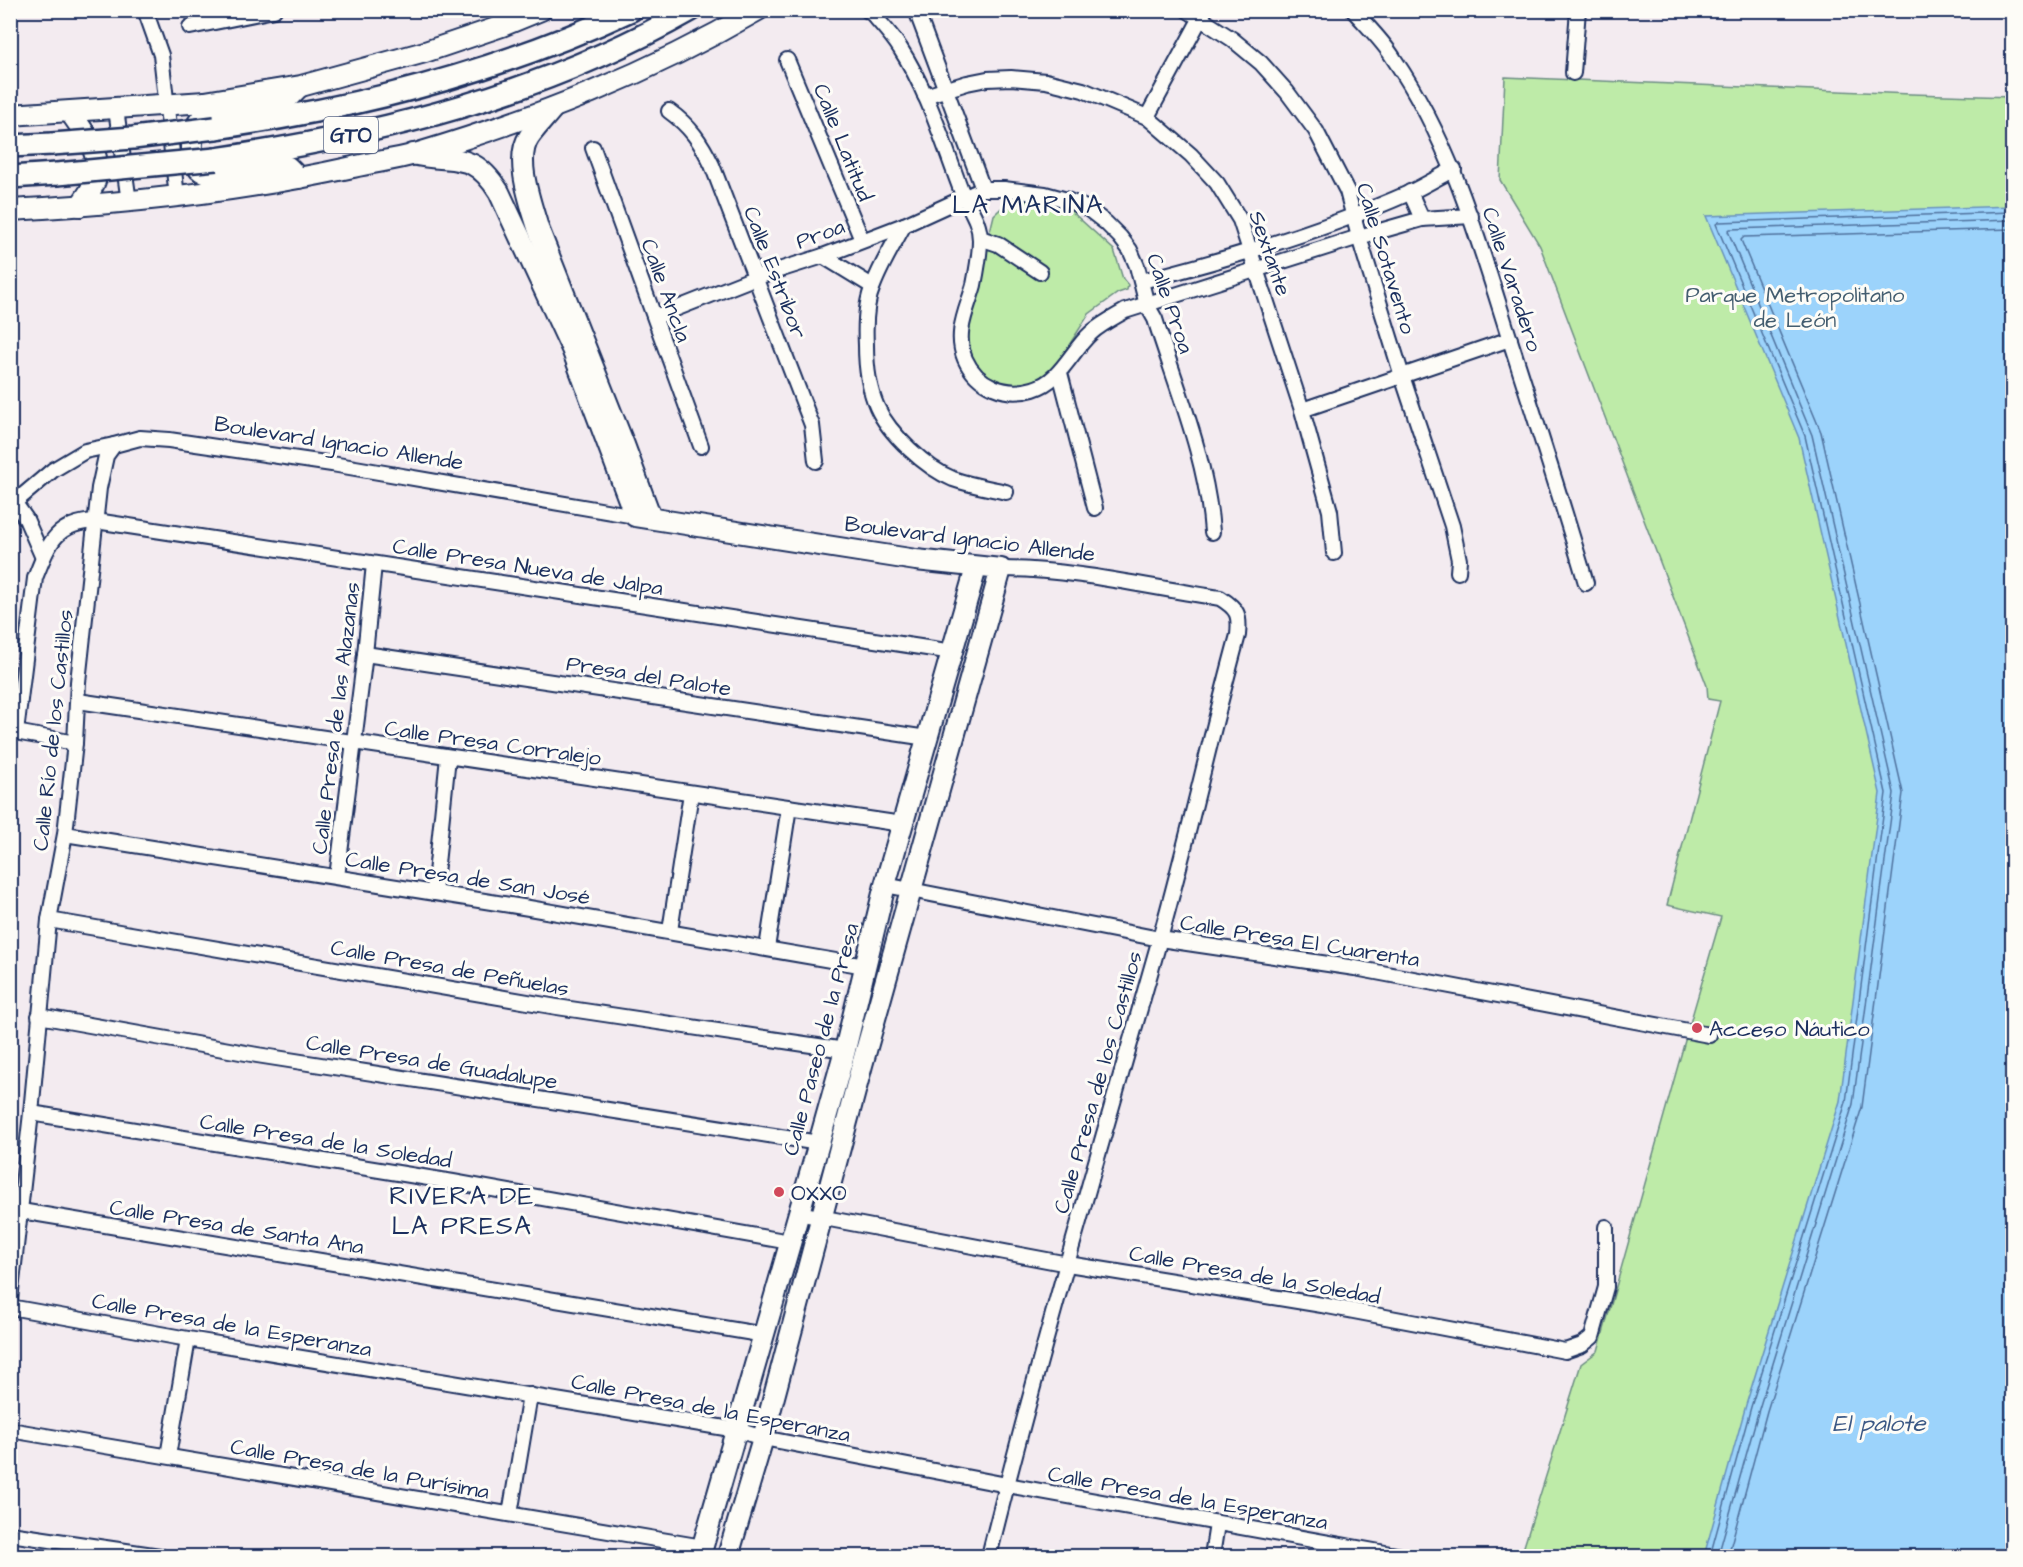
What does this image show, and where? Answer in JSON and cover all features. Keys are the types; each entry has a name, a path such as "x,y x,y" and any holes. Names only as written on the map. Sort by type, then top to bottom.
{"main road":[{"name":"GTO","path":"10,146 134,138 285,118 351,105 477,71 558,43 631,10"},
{"name":"GTO","path":"10,177 216,159 338,139 484,101 555,76 614,52 691,10"}],"street":[{"path":"145,10 161,55 177,197"},
{"path":"190,27 253,12 274,10"},
{"path":"10,115 167,106 237,98 301,86 424,52 502,27 541,10"},
{"path":"10,210 129,202 266,185 412,154 508,124 583,97 706,40 758,10"},
{"path":"916,10 983,189 965,198"},
{"name":"Calle Sotavento","path":"1187,10 1203,14 1261,63 1287,92 1322,141 1347,191 1402,376 1452,526 1459,560 1458,572"},
{"name":"Calle Varadero","path":"1353,10 1394,57 1427,111 1454,169 1471,216 1586,583"},
{"path":"1573,73 1578,10"},
{"path":"871,11 900,48 925,96 965,198 975,216 980,238 978,263 962,323 961,346 970,368 987,385 1001,390 1014,393 1045,385 1060,373 1090,334 1106,321 1125,312 1422,219 1471,216"},
{"path":"1148,117 1203,14"},
{"name":"Calle Latitud","path":"787,60 862,240"},
{"name":"Sextante","path":"925,96 987,79 1011,78 1046,81 1083,90 1148,117 1191,155 1217,183 1240,220 1302,410 1330,511 1334,553"},
{"path":"299,178 288,167 280,165 216,176 203,173 193,159 191,148 197,122 205,115 273,106 285,100 301,86"},
{"path":"552,108 528,138 522,153 529,197 538,228 624,445 643,517"},
{"path":"116,109 129,202"},
{"name":"Calle Estribor","path":"669,111 682,120 700,141 731,212 754,278 812,425 816,461"},
{"path":"70,112 90,141 97,164 95,182 80,206"},
{"name":"Calle Ancla","path":"593,148 701,446"},
{"path":"412,154 431,158 454,158 469,162 485,172 499,192 572,349 643,517"},
{"path":"1142,281 1250,252 1410,192 1454,169"},
{"name":"Calle Proa","path":"983,189 1046,194 1088,209 1120,237 1137,266 1147,305 1155,319 1198,454 1206,485 1212,532"},
{"path":"1410,192 1422,219"},
{"name":"Proa","path":"655,317 754,278 823,256 904,225 965,198"},
{"path":"904,225 872,286 868,302 866,356 870,384 878,408 912,452 931,467 952,478 1006,492"},
{"path":"980,238 998,244 1040,272"},
{"path":"823,256 872,286"},
{"path":"1302,410 1510,339"},
{"path":"1060,373 1095,508"},
{"name":"Boulevard Ignacio Allende","path":"13,499 53,470 85,451 140,438 169,440 332,464 643,517 976,568 1038,569 1075,573 1220,598 1235,609 1240,618"},
{"path":"96,522 99,488 106,456 114,445"},
{"path":"13,499 26,519 43,558"},
{"name":"Calle Presa Nueva de Jalpa","path":"13,732 35,578 43,558 59,532 74,524 96,522 953,652"},
{"name":"Calle Río de los Castillos","path":"10,1300 32,1113 49,920 65,834 75,743 78,682 96,522"},
{"name":"Calle Presa de las Alazanas","path":"337,877 374,564"},
{"name":"Calle Paseo de la Presa","path":"701,1552 845,1050 885,885 976,568"},
{"path":"728,1557 763,1438 821,1218 1001,569"},
{"name":"Calle Presa de los Castillos","path":"989,1557 1068,1264 1160,939 1238,635 1240,618"},
{"name":"Presa del Palote","path":"365,654 927,738"},
{"name":"Calle Presa Corralejo","path":"78,702 902,824"},
{"path":"13,732 75,743"},
{"path":"434,893 448,757"},
{"path":"670,931 691,793"},
{"path":"767,948 789,807"},
{"name":"Calle Presa de San José","path":"65,834 670,931 865,966"},
{"name":"Calle Presa El Cuarenta","path":"885,885 1160,939 1355,968 1709,1035"},
{"name":"Calle Presa de Peñuelas","path":"49,920 557,1007 845,1050"},
{"name":"Calle Presa de Guadalupe","path":"39,1016 257,1055 819,1143"},
{"name":"Calle Presa de la Soledad","path":"32,1113 453,1182 790,1242"},
{"name":"Calle Presa de Santa Ana","path":"21,1211 765,1335"},
{"name":"Calle Presa de la Soledad","path":"798,1213 1068,1264 1322,1305 1565,1351 1582,1345 1592,1336 1606,1287 1606,1227"},
{"name":"Calle Presa de la Esperanza","path":"10,1307 188,1339 737,1430 763,1438 1007,1485 1402,1557"},
{"path":"168,1456 188,1339"},
{"path":"510,1514 530,1395"},
{"name":"Calle Presa de la Purísima","path":"10,1430 510,1514 701,1552"},
{"path":"1212,1557 1217,1524"},
{"path":"10,1534 160,1557"}],"green space":[{"name":"Parque Metropolitano de León","path":"1505,77 2012,97 2012,1556 1521,1556 1581,1364 1598,1351 1721,917 1667,905 1720,701 1708,699 1707,686 1540,246 1500,180"},
{"path":"1013,197 1071,211 1114,250 1123,279 1128,285 1127,290 1118,293 1089,314 1053,370 1037,382 1014,387 996,383 972,364 964,339 994,215"}],"water":[{"name":"El palote","path":"2012,206 2012,1556 1704,1556 1746,1405 1840,1101 1880,793 1799,438 1706,216"}],"place":[{"name":"Acceso Náutico","path":"1697,1028"},
{"name":"OXXO","path":"779,1192"}],"district":[{"name":"LA MARINA","path":"1028,204"},
{"name":"RIVERA DE LA PRESA","path":"462,1210"}]}
